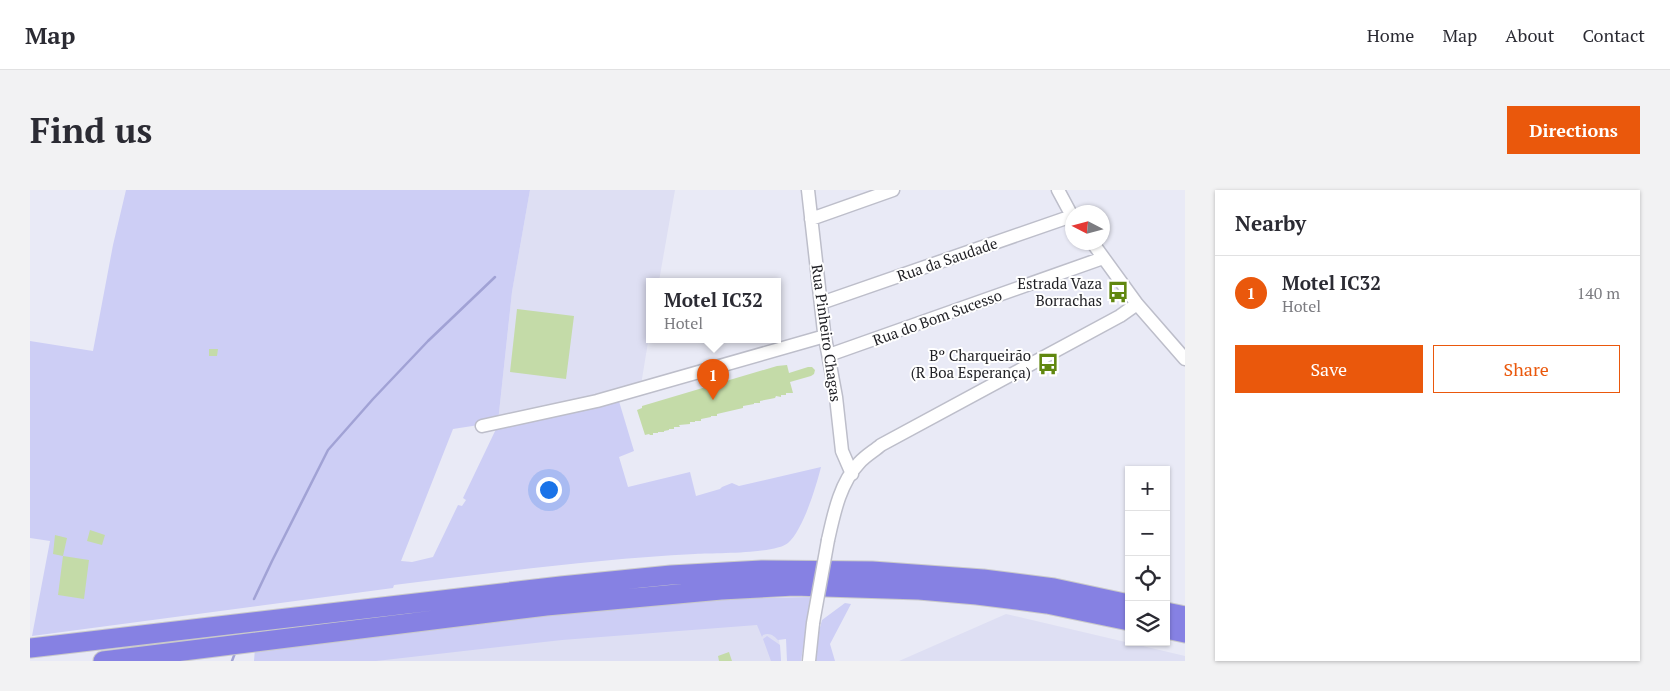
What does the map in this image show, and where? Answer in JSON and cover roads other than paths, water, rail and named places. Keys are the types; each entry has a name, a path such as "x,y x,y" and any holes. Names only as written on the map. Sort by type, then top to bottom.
{"highway":[{"path":"30,648 570,585 671,575 743,571 835,569 926,574 1054,588 1125,603"},
{"path":"103,661 546,606 721,590 794,586 918,590 977,595 1047,604 1125,621"},
{"path":"1170,613 1185,616"},
{"path":"1170,630 1185,633"}],"street":[{"name":"Rua Pinheiro Chagas","path":"808,190 825,336 836,397 842,451 852,474"},
{"path":"811,219 893,190"},
{"path":"1058,190 1066,205"},
{"name":"Rua da Saudade","path":"821,303 1065,218"},
{"path":"1098,250 1137,304 1185,359"},
{"name":"Rua do Bom Sucesso","path":"828,355 1103,258"},
{"path":"809,661 813,623 836,505 846,483 859,463 881,445 1120,316 1137,304"},
{"path":"482,426 597,401 825,336"}],"waterway":[{"path":"254,599 328,450 428,341 495,277"},
{"path":"232,661 235,653"}],"place":[{"name":"Estrada Vaza Borrachas","path":"1118,292"},
{"name":"Bº Charqueirão (R Boa Esperança)","path":"1048,364"},
{"name":"Motel IC32","path":"713,400"}]}
